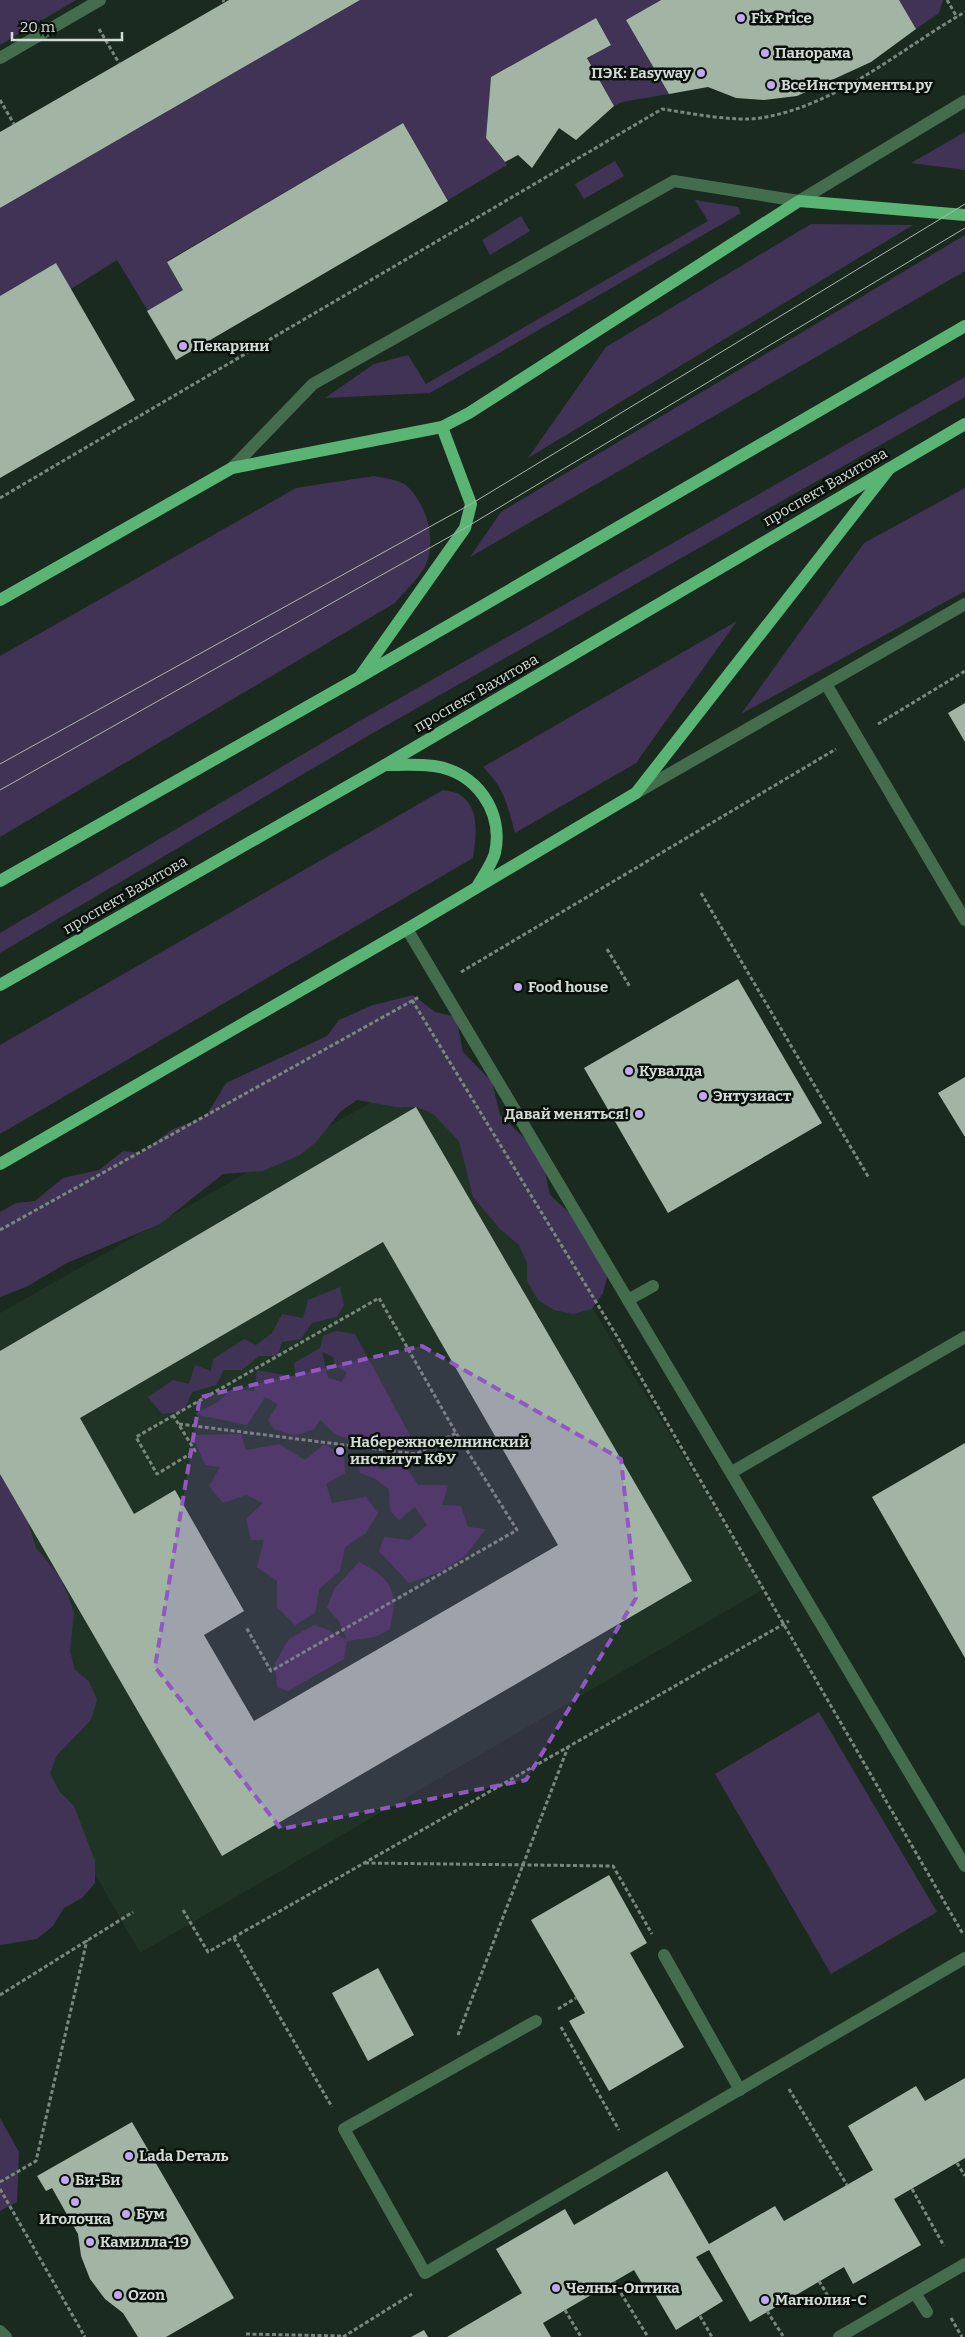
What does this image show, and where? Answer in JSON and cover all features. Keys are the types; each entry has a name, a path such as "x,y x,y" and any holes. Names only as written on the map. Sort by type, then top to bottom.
{"main road":[{"path":"0,600 232,468 442,427 469,413 799,201 965,215"},
{"path":"0,881 358,678 965,326"},
{"name":"проспект Вахитова","path":"0,985 384,765 965,424"},
{"path":"358,678 465,528 471,504 442,427"},
{"path":"0,1164 407,929 636,793 888,469"},
{"path":"384,765 435,766 464,776 486,797 496,826 494,854 477,888"}],"street":[{"path":"0,58 100,0"},
{"path":"232,468 313,384 674,181 799,201 965,101"},
{"path":"636,793 965,604"},
{"path":"826,684 965,920"},
{"path":"407,929 965,1866"},
{"path":"628,1300 653,1286"},
{"path":"732,1472 965,1337"},
{"path":"664,1955 740,2090"},
{"path":"536,2021 344,2129 426,2273 965,1958"},
{"path":"839,2337 965,2264"},
{"path":"915,2294 927,2312"},
{"path":"0,2331 6,2337"}],"path":[{"path":"947,0 957,17"},
{"path":"87,7 119,63"},
{"path":"0,498 662,109 711,116 758,118 797,110 834,94 965,12"},
{"path":"0,100 14,124"},
{"path":"0,1230 440,985 965,671"},
{"path":"701,893 870,1178"},
{"path":"607,949 630,987"},
{"path":"412,1000 618,1338 963,1935"},
{"path":"174,1415 195,1451 158,1474 136,1436 379,1298 456,1433 517,1530 271,1671 246,1627"},
{"path":"178,1424 416,1454 456,1433"},
{"path":"183,1910 208,1952 811,1608"},
{"path":"443,2074 568,1747"},
{"path":"365,1863 613,1866 664,1955"},
{"path":"0,1995 133,1912"},
{"path":"234,1938 344,2129"},
{"path":"0,2182 36,2161 87,1940"},
{"path":"557,2020 632,2152"},
{"path":"777,2068 847,2185"},
{"path":"957,2163 965,2176"},
{"path":"0,2189 85,2337"},
{"path":"912,2189 944,2246"},
{"path":"614,2282 648,2337"},
{"path":"820,2282 835,2308"},
{"path":"246,2334 343,2337 415,2292"},
{"path":"565,2310 581,2337"},
{"path":"767,2311 783,2336"},
{"path":"700,2316 712,2337"}],"highlighted area":[{"path":"422,1346 621,1459 636,1598 526,1780 281,1829 155,1667 200,1397"}],"shaded area":[{"path":"0,0 76,0 0,45"},
{"path":"360,0 660,0 626,20 669,94 622,102 614,106 588,58 611,44 596,18 491,77 486,138 507,165 448,200 403,123 167,261 183,290 148,311 117,260 71,289 56,263 0,296 0,208"},
{"path":"899,0 943,0 939,13 916,29"},
{"path":"965,132 965,170 911,163"},
{"path":"615,161 624,176 584,199 575,184"},
{"path":"695,200 738,207 741,213 430,393 325,398 374,364 408,355 426,384 708,221"},
{"path":"521,216 530,231 490,255 482,240"},
{"path":"811,224 913,225 528,458 606,347"},
{"path":"965,235 965,271 470,557 501,512"},
{"path":"965,377 965,397 366,737 0,953 0,933 356,723"},
{"path":"374,476 404,484 414,493 428,522 430,533 429,554 424,568 417,579 395,603 0,837 0,656 296,488"},
{"path":"965,488 965,591 741,714 864,543"},
{"path":"737,621 636,763 515,833 501,790 483,767"},
{"path":"443,790 459,794 471,807 476,832 473,858 0,1134 0,1045"},
{"path":"413,995 435,1012 456,1017 463,1052 492,1082 500,1115 541,1154 550,1195 579,1222 608,1274 603,1293 592,1309 573,1314 554,1310 538,1300 527,1281 527,1263 519,1245 500,1229 473,1197 459,1141 432,1113 416,1107 396,1107 357,1100 341,1111 316,1142 300,1155 263,1171 223,1174 160,1224 67,1263 26,1287 0,1297 0,1212 16,1203 35,1201 63,1178 99,1170 123,1151 141,1153 171,1130 206,1116 226,1083 327,1036 339,1020 373,1005"},
{"name":"Набережночелнинский институт КФУ","path":"442,1062 764,1589 140,1953 0,1708 0,1313"},
{"path":"340,1287 344,1305 337,1317 312,1323 301,1339 282,1342 278,1356 259,1356 242,1370 224,1370 216,1385 192,1392 184,1411 162,1414 148,1397 173,1380 189,1384 195,1365 211,1371 213,1359 244,1339 256,1345 272,1333 282,1314 303,1318 308,1300"},
{"path":"336,1331 355,1334 412,1439 355,1442 335,1434 320,1420 314,1429 295,1436 274,1429 268,1420 278,1404 265,1397 247,1425 194,1414 218,1402 232,1389 254,1391 257,1370 296,1377 294,1363 320,1348 323,1336","holes":["322,1352 333,1357 335,1366 347,1372 342,1382 328,1378"]},
{"path":"241,1434 246,1450 279,1444 305,1460 325,1444 344,1457 345,1473 326,1484 332,1503 366,1497 378,1513 366,1533 345,1547 340,1571 319,1589 315,1613 295,1625 277,1607 277,1581 257,1567 264,1540 251,1540 246,1519 263,1503 246,1495 223,1503 209,1486 220,1467 205,1465 192,1435"},
{"path":"358,1455 383,1470 402,1461 418,1485 448,1485 442,1505 461,1506 468,1527 486,1529 465,1556 440,1572 409,1583 379,1551 384,1537 410,1540 427,1525 415,1507 399,1520 390,1511 389,1489 374,1478 360,1473"},
{"path":"0,1466 19,1493 36,1548 60,1577 68,1595 74,1613 70,1651 75,1670 89,1681 97,1700 91,1720 57,1755 50,1773 59,1791 74,1806 95,1861 95,1883 82,1898 64,1908 53,1926 37,1939 0,1945"},
{"path":"359,1562 380,1575 391,1589 394,1607 389,1630 375,1637 347,1641 344,1659 288,1691 277,1687 275,1663 289,1639 314,1625 347,1640 339,1621 327,1608 334,1589"},
{"path":"819,1712 937,1912 831,1974 715,1774"},
{"path":"0,2118 19,2152 17,2202 0,2211"}],"building":[{"path":"229,0 360,0 0,208 0,132"},
{"name":"Панорама","path":"661,0 899,0 916,29 871,62 797,96 764,100 736,98 708,87 669,94 626,20"},
{"path":"596,18 611,45 587,58 614,106 576,140 559,128 532,168 518,155 505,162 486,138 491,77"},
{"path":"403,123 448,201 176,360 147,311 183,290 167,262"},
{"path":"56,263 135,400 0,478 0,296"},
{"path":"965,703 965,742 948,713"},
{"name":"Энтузиаст","path":"738,979 822,1123 668,1213 584,1068"},
{"path":"965,1077 965,1137 938,1093"},
{"path":"416,1107 692,1581 222,1856 0,1474 0,1351","holes":["383,1242 558,1545 254,1721 204,1635 244,1611 175,1490 134,1514 80,1418"]},
{"path":"965,1443 965,1658 872,1497"},
{"path":"609,1875 647,1943 630,1953 684,2047 609,2091 569,2021 585,2013 531,1920"},
{"path":"378,1968 414,2035 368,2061 332,1993"},
{"path":"965,2078 965,2158 894,2199 921,2245 853,2284 844,2267 750,2322 709,2250 696,2257 723,2301 676,2330 649,2284 644,2287 634,2270 543,2323 551,2337 447,2337 522,2293 496,2249 565,2209 574,2225 667,2171 709,2244 775,2206 784,2221 873,2170 848,2126 916,2086 925,2101"},
{"name":"Бум","path":"132,2122 234,2298 166,2337 138,2337 123,2313 105,2299 90,2279 81,2256 78,2234 52,2188 46,2191 37,2176"},
{"path":"424,2330 428,2337 411,2337"}],"tram line":[{"path":"0,764 471,504 965,204"},
{"path":"0,790 465,528 965,228"}],"place":[{"name":"Fix Price","path":"741,18"},
{"name":"Панорама","path":"765,53"},
{"name":"ПЭК: Easyway","path":"701,73"},
{"name":"ВсеИнструменты.ру","path":"771,85"},
{"name":"Пекарини","path":"183,346"},
{"name":"Food house","path":"518,987"},
{"name":"Кувалда","path":"629,1071"},
{"name":"Энтузиаст","path":"703,1096"},
{"name":"Давай меняться!","path":"639,1114"},
{"name":"Набережночелнинский институт КФУ","path":"340,1451"},
{"name":"Lada Dеталь","path":"129,2156"},
{"name":"Би-Би","path":"65,2180"},
{"name":"Иголочка","path":"75,2202"},
{"name":"Бум","path":"126,2214"},
{"name":"Камилла-19","path":"90,2242"},
{"name":"Челны-Оптика","path":"556,2288"},
{"name":"Ozon","path":"118,2295"},
{"name":"Магнолия-С","path":"765,2300"}]}
